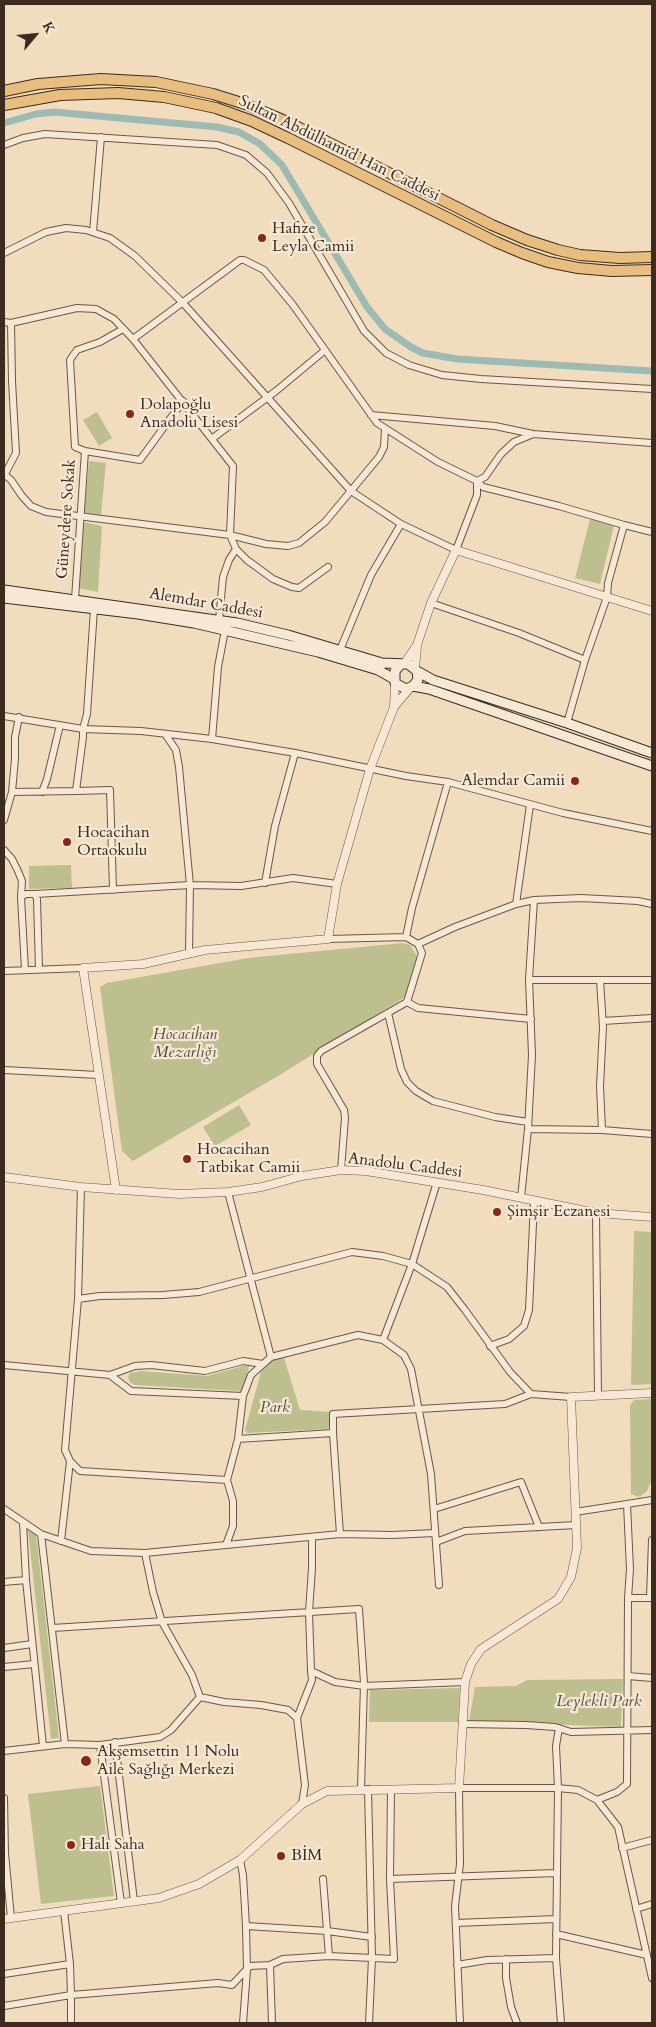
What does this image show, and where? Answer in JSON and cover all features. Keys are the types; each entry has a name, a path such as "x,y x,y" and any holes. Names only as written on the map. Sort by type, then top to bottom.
{"main road":[{"name":"Sultan Abdülhamid Han Caddesi","path":"4,91 47,83 101,79 156,82 213,94 251,106 288,122 527,240 558,250 580,254 620,258 652,257"},
{"name":"Sultan Abdülhamid Han Caddesi","path":"4,105 54,96 118,93 148,95 198,103 252,121 496,242 522,253 548,262 578,268 612,271 652,270"},
{"name":"Alemdar Caddesi","path":"4,590 220,620 271,631 382,663 402,664"},
{"name":"Alemdar Caddesi","path":"4,598 194,623 326,655 378,670 395,681"},
{"path":"652,753 567,723 433,680 402,664 395,671 395,681 402,688 429,689 652,766"},
{"path":"412,687 418,680 416,670"}],"street":[{"path":"4,145 22,138 45,134 217,145 246,155 267,173 289,203 364,332 386,353 409,365 442,375 652,389"},
{"path":"93,232 101,137"},
{"path":"4,253 46,232 66,228 93,232 110,238 135,256 183,302 351,491 400,524 456,550 652,611"},
{"path":"133,339 240,260 244,260 264,270 293,305 324,351 378,423 386,429 438,462 477,481 483,487 652,532"},
{"path":"4,322 11,323 59,311 89,308 106,313 133,339 213,438 233,466 230,535 236,549 247,560 273,579 292,587 299,588 328,567"},
{"path":"11,323 16,453 4,474 31,506 46,512 230,535 266,544 288,546 299,543 325,522 351,491 379,457 384,447 386,429"},
{"name":"Güneydere Sokak","path":"75,599 85,451 75,447 70,360 77,350 100,342 123,329"},
{"path":"213,438 276,391 324,351"},
{"path":"85,451 140,460 183,401"},
{"path":"372,415 495,426 533,434 652,443"},
{"path":"477,481 485,477 501,454 514,442 533,434"},
{"path":"416,670 417,645 431,603 456,550 476,495 477,481"},
{"path":"340,650 371,575 400,524"},
{"path":"567,723 585,660 607,597 608,583 624,525"},
{"path":"220,620 223,577 229,560 236,549"},
{"path":"431,603 519,633 585,660"},
{"path":"76,791 89,691 94,609"},
{"path":"212,739 218,667 225,630"},
{"path":"402,664 417,645"},
{"path":"328,939 336,884 370,769 394,707 395,681"},
{"path":"394,707 412,687"},
{"path":"4,716 83,729 212,739 295,753 370,769 448,782 530,805 652,831"},
{"path":"4,820 12,792 16,759 15,737 19,717"},
{"path":"42,792 48,779 60,725"},
{"path":"165,734 176,750 179,767 190,885 189,954"},
{"path":"265,882 274,826 295,753"},
{"path":"406,937 412,908 448,782"},
{"path":"12,792 110,790 113,890"},
{"path":"516,904 530,805"},
{"path":"4,850 12,859 22,881 21,897 25,970"},
{"path":"21,897 26,894 190,885 241,886 293,878 336,884"},
{"path":"35,894 37,899 39,969"},
{"path":"418,944 455,927 516,904 534,900 581,898 638,901 652,904"},
{"path":"521,1198 532,1055 529,980 534,900"},
{"path":"4,971 143,964 205,950 328,939 406,937 418,944 422,953 407,1002 321,1051 317,1056 317,1064 344,1110 342,1170"},
{"path":"83,968 116,1190"},
{"path":"529,980 652,980"},
{"path":"600,980 603,1021 600,1086 602,1130"},
{"path":"407,1002 418,1008 531,1019"},
{"path":"388,1013 401,1069 407,1082 433,1101 528,1125 652,1134"},
{"path":"603,1021 652,1018"},
{"path":"4,1070 98,1075"},
{"name":"Anadolu Caddesi","path":"4,1177 81,1187 179,1194 228,1192 262,1187 302,1176 342,1170 366,1171 437,1182 596,1213 652,1217"},
{"path":"383,1340 412,1264 437,1182"},
{"path":"81,1187 78,1299 70,1370 65,1450 70,1461 80,1470 227,1480"},
{"path":"228,1192 271,1357"},
{"path":"490,1346 509,1339 524,1326 530,1310 534,1202"},
{"path":"596,1213 598,1396"},
{"path":"78,1299 100,1296 163,1295 199,1292 352,1252 383,1256 412,1264 447,1287 510,1372 531,1394"},
{"path":"226,1545 233,1526 233,1501 227,1480 238,1439 243,1396 251,1375 271,1357 358,1335 383,1340 404,1355 411,1370 431,1474 439,1585"},
{"path":"4,1366 70,1370 110,1375 135,1366 151,1365 205,1371 243,1361 263,1364"},
{"path":"110,1375 131,1391 243,1396"},
{"path":"340,1534 333,1433 334,1414 505,1404 531,1394 571,1398 652,1393"},
{"path":"460,2023 456,1923 460,1864 459,1788 465,1682 471,1664 482,1650 558,1599 571,1577 577,1548 571,1398"},
{"path":"238,1439 333,1433"},
{"path":"61,1541 70,1461"},
{"path":"434,1509 522,1482 538,1527"},
{"path":"575,1512 652,1500"},
{"path":"597,1800 617,1792 627,1784 628,1598 630,1569 627,1504"},
{"path":"4,1509 41,1534 91,1551 145,1553 340,1534 392,1535 435,1533"},
{"path":"23,1522 26,1580 43,1746"},
{"path":"436,1542 465,1531 576,1525"},
{"path":"41,1534 65,1744"},
{"path":"302,1804 305,1786 296,1718 312,1680 309,1612 312,1536"},
{"path":"628,1598 651,1598 652,1540"},
{"path":"145,1553 153,1592 162,1622 192,1675 200,1697"},
{"path":"4,1582 26,1580"},
{"path":"52,1628 359,1609 364,1686 364,1789 372,1937 370,2023"},
{"path":"4,1648 32,1644"},
{"path":"4,1667 34,1664"},
{"path":"311,1671 335,1682 364,1686 465,1682"},
{"path":"628,1676 652,1678"},
{"path":"200,1697 288,1710 296,1718"},
{"path":"4,1751 65,1744 100,1745 160,1737 171,1730 200,1697"},
{"path":"462,1724 526,1725 559,1728 572,1732 652,1730"},
{"path":"559,1728 556,1746 558,1788 556,1958 561,2023"},
{"path":"115,1742 134,1901"},
{"path":"100,1745 121,1903"},
{"path":"4,1798 8,1918 159,1898 199,1884 240,1860 302,1804 327,1791 459,1788 558,1788 578,1790 597,1800 618,1827 652,1978"},
{"path":"4,2006 71,1995 218,1983 232,1985 250,1966 270,1965 283,1959 329,1956 394,1959 390,1879 391,1789"},
{"path":"622,1848 652,1840"},
{"path":"240,1860 243,1875 246,1926 243,2023"},
{"path":"390,1879 556,1874"},
{"path":"323,1879 329,1956"},
{"path":"636,1908 652,1904"},
{"path":"64,1911 70,1964 71,2023"},
{"path":"456,1923 556,1919"},
{"path":"246,1926 327,1931 372,1937"},
{"path":"556,1934 647,1955"},
{"path":"457,1965 487,1960 556,1958"},
{"path":"506,1959 506,1978 511,2007 517,2023"},
{"path":"4,1974 70,1964"},
{"path":"270,1965 272,2023"}],"green space":[{"path":"97,412 112,438 99,446 83,420"},
{"path":"89,461 106,463 101,515 84,513"},
{"path":"590,519 614,525 600,584 575,578"},
{"path":"83,522 102,526 98,592 78,588"},
{"path":"71,865 72,888 29,889 29,866"},
{"name":"Hocacihan Mezarlığı","path":"403,943 410,945 418,958 405,997 278,1076 133,1161 122,1151 100,987 107,983 248,958"},
{"path":"239,1105 251,1125 215,1146 203,1127"},
{"path":"634,1231 652,1232 652,1384 631,1385"},
{"name":"Park","path":"284,1358 300,1410 330,1412 329,1428 247,1433 245,1430 261,1372 272,1360"},
{"path":"249,1366 243,1390 239,1391 135,1385 128,1378 130,1373 141,1371 207,1376"},
{"path":"652,1399 652,1479 647,1491 639,1497 631,1494 630,1406 634,1400"},
{"path":"28,1530 36,1534 59,1738 51,1739"},
{"name":"Leylekli Park","path":"623,1679 621,1727 469,1721 475,1687 516,1686 527,1680"},
{"path":"460,1688 458,1722 369,1722 370,1690"},
{"name":"Halı Saha","path":"100,1786 114,1896 41,1904 28,1794"}],"waterway":[{"path":"4,123 36,114 54,112 217,127 239,132 260,144 282,165 367,307 385,329 411,347 423,353 457,359 652,371"}],"place":[{"name":"Hafize Leyla Camii","path":"262,238"},
{"name":"Dolapoğlu Anadolu Lisesi","path":"130,414"},
{"name":"Alemdar Camii","path":"575,781"},
{"name":"Hocacihan Ortaokulu","path":"67,842"},
{"name":"Hocacihan Tatbikat Camii","path":"187,1159"},
{"name":"Şimşir Eczanesi","path":"497,1212"},
{"name":"Akşemsettin 11 Nolu Aile Sağlığı Merkezi","path":"86,1761"},
{"name":"Halı Saha","path":"71,1845"},
{"name":"BİM","path":"281,1856"}]}
